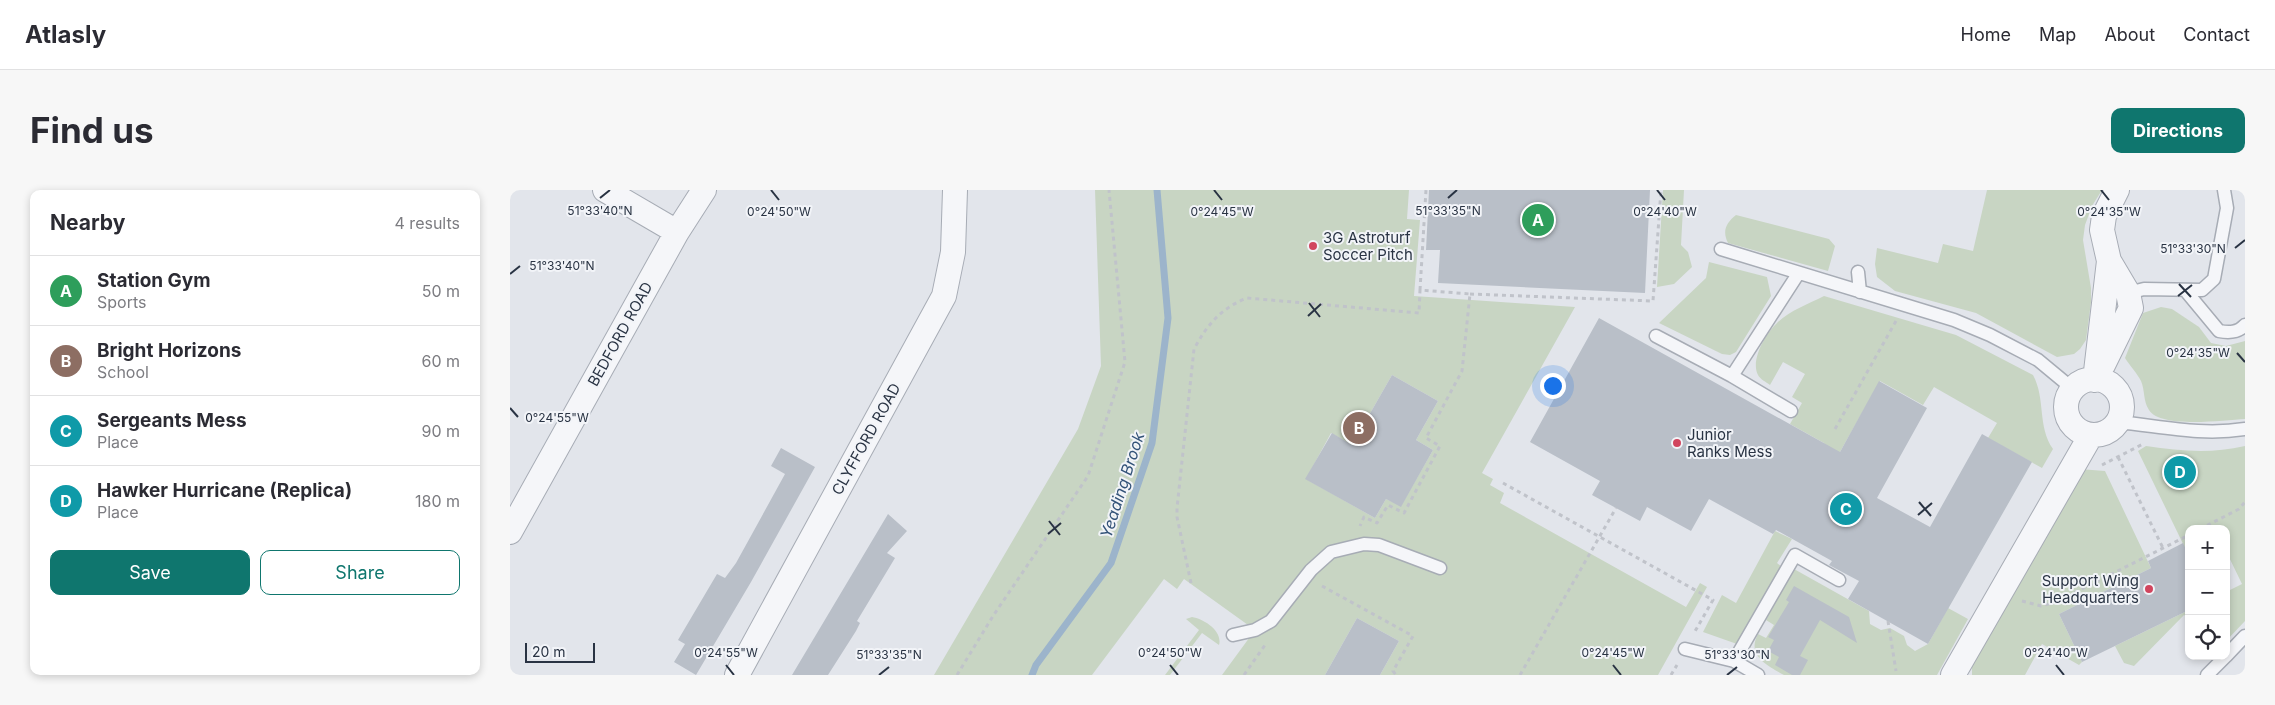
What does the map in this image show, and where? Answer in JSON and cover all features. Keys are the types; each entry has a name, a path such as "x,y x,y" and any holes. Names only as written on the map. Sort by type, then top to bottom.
{"street":[{"path":"605,190 677,232"},
{"name":"BEDFORD ROAD","path":"510,532 677,232 704,190"},
{"name":"CLYFFORD ROAD","path":"737,675 944,296 953,252 955,190"},
{"path":"2095,380 2131,308 2128,293 2109,261 2102,230 2104,216 2117,190"},
{"path":"2095,380 2109,261"},
{"path":"2087,380 2095,380 2111,385 2117,391 2122,406 2118,422 2106,432 2091,435 2075,428 2066,413 2068,396 2073,389 2087,380"},
{"path":"1953,675 2091,435"}],"lane":[{"path":"2128,293 2144,289 2202,290 2214,279 2226,208 2224,190"},
{"path":"1721,249 1954,320 1990,335 2038,360 2073,389"},
{"path":"1858,272 1860,292"},
{"path":"1732,376 1798,274"},
{"path":"2185,290 2219,331 2233,332 2241,330 2245,325"},
{"path":"1656,336 1732,376 1791,411"},
{"path":"2118,422 2175,431 2209,432 2245,429"},
{"path":"1233,635 1255,630 1271,620 1311,570 1331,552 1364,544 1379,546 1440,568"},
{"path":"1734,660 1795,555 1839,580"},
{"path":"2230,652 2245,636"},
{"path":"1685,649 1734,660 1758,675"},
{"path":"2207,675 2222,660"}],"path":[{"path":"957,675 993,616 1088,476 1125,362 1109,190"},
{"path":"1191,583 1177,518 1177,508 1194,349 1204,331 1220,313 1233,303 1247,298 1418,313 1426,190"},
{"path":"1420,290 1470,294 1653,301 1661,190"},
{"path":"1350,547 1364,517 1377,523 1388,505 1404,513 1440,446 1426,438 1462,371 1470,294"},
{"path":"1835,429 1897,318"},
{"path":"2097,468 2145,443"},
{"path":"2118,457 2163,548"},
{"path":"1503,483 1713,600 1671,675"},
{"path":"2207,525 2239,508 2245,502"},
{"path":"1520,675 1616,508"},
{"path":"2017,599 2041,606 2056,602 2185,537"},
{"path":"1321,586 1413,636 1394,671 1396,675"},
{"path":"1888,621 1896,671"},
{"path":"1244,675 1266,644"}],"green space":[{"path":"1095,190 1409,190 1407,219 1420,220 1414,296 1575,307 1482,473 1493,479 1490,485 1504,493 1500,503 1686,607 1700,583 1707,587 1658,675 1380,675 1399,641 1357,618 1325,675 1222,675 1255,630 1184,579 1177,589 1164,579 1092,675 934,675 1078,429 1101,366","holes":["1392,375 1438,401 1416,440 1433,450 1401,506 1386,499 1375,518 1306,479 1331,433 1352,445"]},
{"path":"1663,190 1684,190 1681,245 1688,252 1692,267 1674,284 1657,287"},
{"path":"1987,190 2102,190 2092,206 2085,225 2083,240 2091,288 2091,302 2086,340 2074,354 2057,357 1976,313 1895,291 1877,277 1875,264 1877,248 1938,263 1943,244 1973,251"},
{"path":"1736,215 1829,239 1835,246 1828,271 1728,243 1725,235 1726,227"},
{"path":"1709,262 1767,277 1771,296 1736,352 1730,355 1722,354 1659,323 1706,278"},
{"path":"1824,296 1956,335 2033,375 2039,393 2045,431 2053,449 2042,468 1988,438 1997,423 1934,387 1923,405 1880,381 1832,466 1824,443 1790,424 1802,403 1792,397 1805,374 1783,362 1770,385 1759,376 1756,369 1760,347 1773,327 1793,311"},
{"path":"2161,307 2172,309 2199,327 2211,343 2226,346 2245,341 2245,419 2209,422 2166,420 2156,416 2149,410 2141,381 2125,358 2143,313"},
{"path":"2146,446 2196,451 2232,449 2245,446 2245,621 2230,637 2230,590 2242,584 2230,559 2230,525 2185,525 2185,548 2138,451"},
{"path":"2079,469 2105,471 2151,568 2059,614 2082,662 2079,665 2042,644 2025,675 1972,675 1972,662"},
{"path":"1775,531 1792,539 1777,563 1782,567 1737,644 1703,632 1722,595 1736,603"},
{"path":"1794,569 1869,611 1870,624 1881,630 1890,628 1904,636 1907,645 1915,651 1928,644 1948,608 1968,619 1937,675 1784,675 1760,659 1755,648 1755,642 1758,634 1766,638 1774,625 1766,620"},
{"path":"2185,612 2185,616 2134,666 2124,663 2115,646"},
{"path":"1192,617 1212,626 1218,635 1219,645 1202,633 1170,675 1165,675 1199,630 1186,619"}],"building":[{"path":"1429,190 1650,190 1645,293 1438,283 1440,250 1426,250"},
{"path":"1599,318 1840,452 1879,381 1927,408 1877,498 1930,527 1982,434 2032,462 1928,644 1848,599 1859,581 1829,565 1832,561 1776,530 1773,534 1709,499 1691,531 1647,507 1640,521 1592,495 1600,481 1530,442"},
{"path":"1392,375 1438,401 1416,440 1433,450 1401,507 1386,499 1375,518 1305,479 1332,433 1352,445"},
{"path":"781,448 815,467 751,582 696,675 674,662 685,644 678,640 717,574 725,578 736,563 785,474 771,466"},
{"path":"888,514 907,531 887,553 895,558 857,621 860,623 856,631 828,675 792,675"},
{"name":"Support Wing Headquarters","path":"2183,543 2185,547 2185,612 2082,662 2059,614 2151,568 2148,561"},
{"path":"1794,586 1849,617 1857,643 1820,620 1800,656 1808,660 1800,675 1792,675 1775,665 1779,657 1768,651 1774,640 1768,637 1789,602 1786,600"},
{"path":"1357,618 1399,641 1380,675 1325,675"}],"waterway":[{"name":"Yeading Brook","path":"1032,675 1036,665 1111,563 1152,443 1168,318 1157,190"}],"place":[{"name":"Station Gym","path":"1538,220"},
{"name":"3G Astroturf Soccer Pitch","path":"1313,246"},
{"name":"Bright Horizons","path":"1359,428"},
{"name":"Junior Ranks Mess","path":"1677,443"},
{"name":"Hawker Hurricane (Replica)","path":"2180,472"},
{"name":"Sergeants Mess","path":"1846,509"},
{"name":"Support Wing Headquarters","path":"2149,589"}]}
